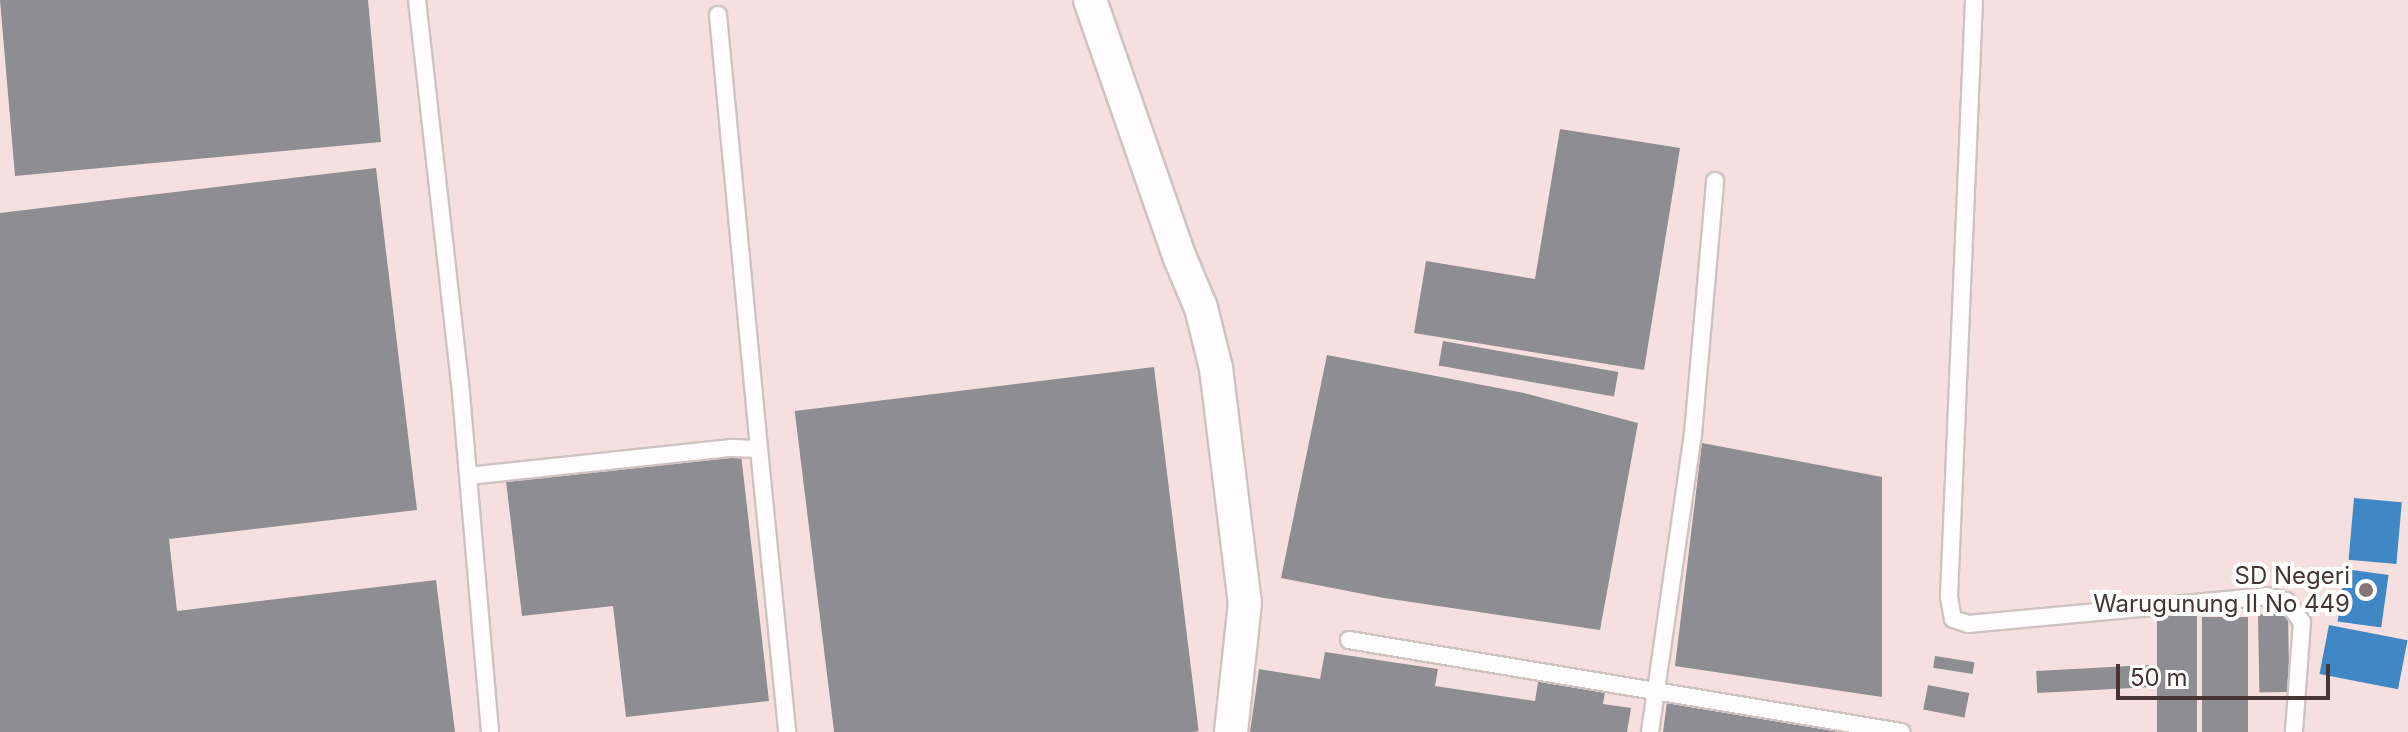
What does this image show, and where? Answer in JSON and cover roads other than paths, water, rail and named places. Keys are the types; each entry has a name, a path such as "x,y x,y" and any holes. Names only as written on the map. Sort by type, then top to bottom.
{"street":[{"path":"1090,0 1180,258 1201,308 1216,368 1245,603 1231,732"}],"lane":[{"path":"417,0 468,476 490,732"},
{"path":"1974,0 1949,597 1953,619 1968,624 2048,619 2267,596 2286,601 2302,622 2294,732"},
{"path":"718,15 787,732"},
{"path":"1650,732 1693,434 1715,181"},
{"path":"468,476 732,448 759,449"},
{"path":"1349,640 1656,688 1901,732"}],"place":[{"name":"SD Negeri Warugunung II No 449","path":"2366,590"}]}
